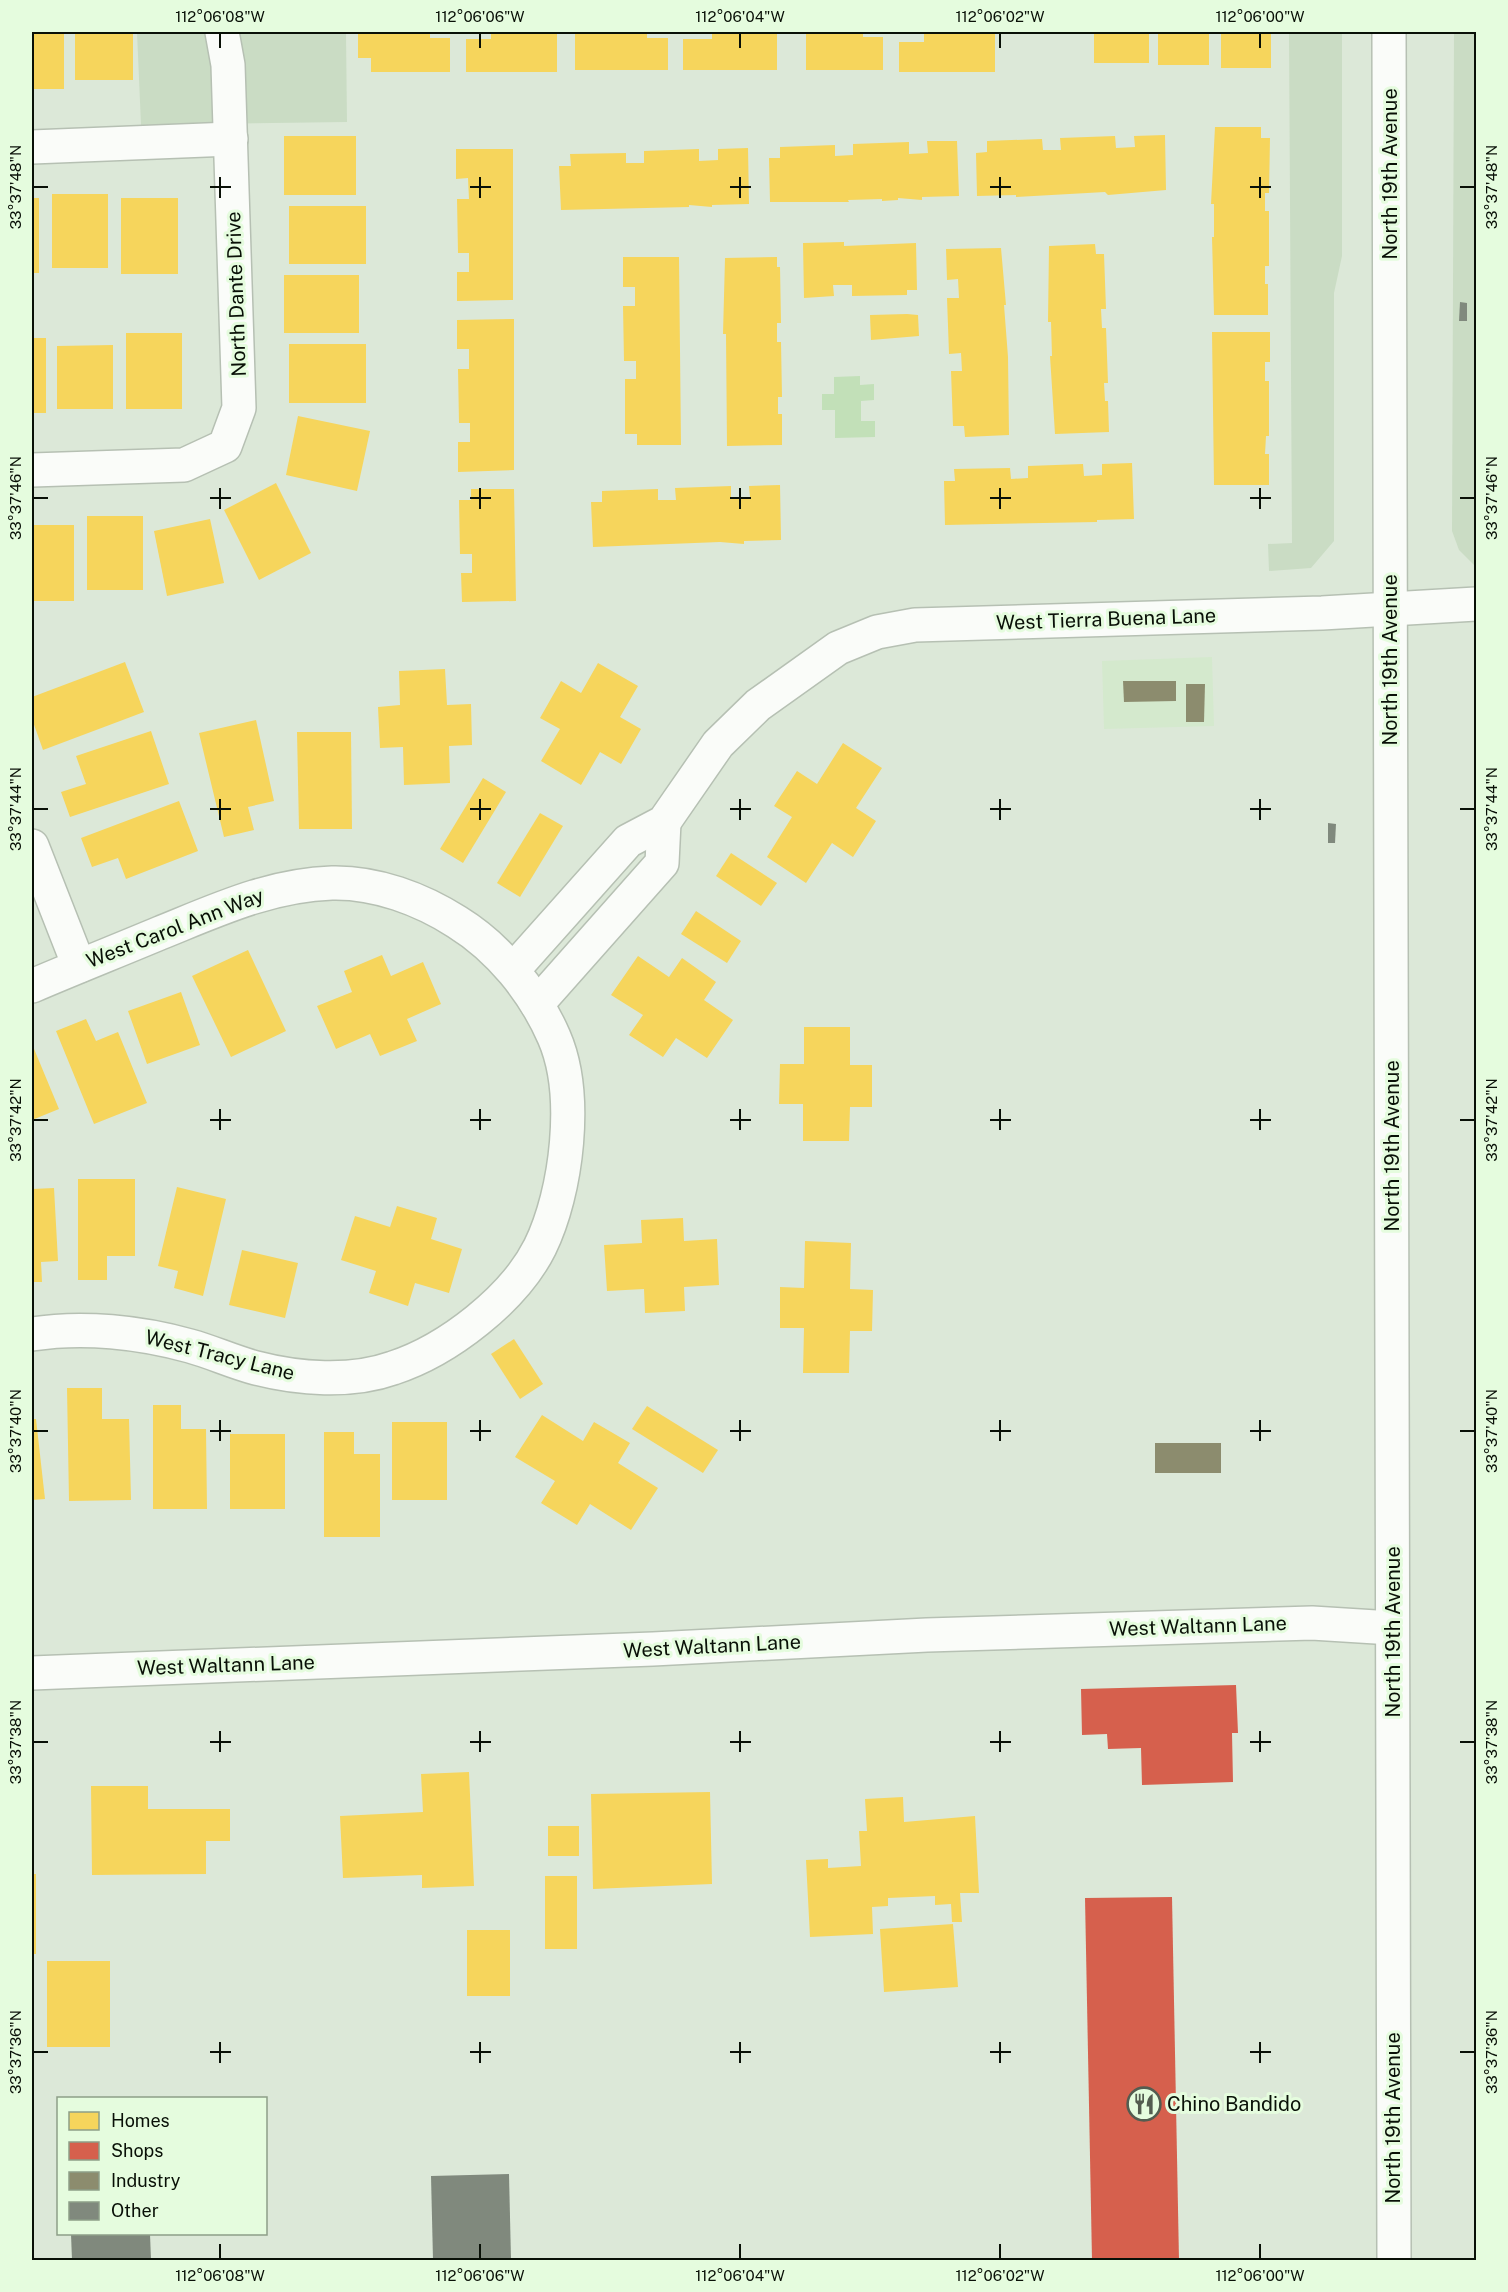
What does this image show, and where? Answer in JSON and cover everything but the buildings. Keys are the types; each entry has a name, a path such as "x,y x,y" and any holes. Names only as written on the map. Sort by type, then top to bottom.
{"street":[{"name":"North Dante Drive","path":"32,470 184,465 225,446 239,408 228,65 222,32"},
{"name":"North 19th Avenue","path":"1389,32 1394,2260"},
{"path":"32,147 231,139"},
{"name":"West Tierra Buena Lane","path":"664,822 718,744 758,705 838,648 877,632 915,625 1476,604"},
{"path":"513,970 628,841 664,822"},
{"path":"537,1004 662,863 664,822"},
{"path":"32,846 79,966"},
{"name":"West Carol Ann Way","path":"32,986 242,899 286,887 335,883 374,887 432,906 475,933 513,970 537,1004"},
{"name":"West Tracy Lane","path":"32,1334 132,1333 190,1346 254,1367 318,1377 392,1369 449,1343 510,1290 540,1248 562,1188 567,1131 564,1075 555,1039 537,1004"},
{"name":"West Waltann Lane","path":"32,1673 653,1649 961,1634 1312,1623 1392,1628"}],"shaded area":[{"path":"137,32 346,32 347,122 141,125"},
{"path":"1289,32 1342,32 1342,256 1334,293 1334,541 1311,568 1269,571 1268,544 1292,543"},
{"path":"1454,32 1476,32 1476,567 1459,550 1452,531"},
{"path":"860,376 860,385 874,384 874,400 861,401 861,421 875,421 875,437 835,438 835,410 822,410 822,394 834,394 834,377"},
{"path":"1212,657 1214,726 1104,729 1102,661"}],"place":[{"name":"Chino Bandido","path":"1144,2104"}]}
